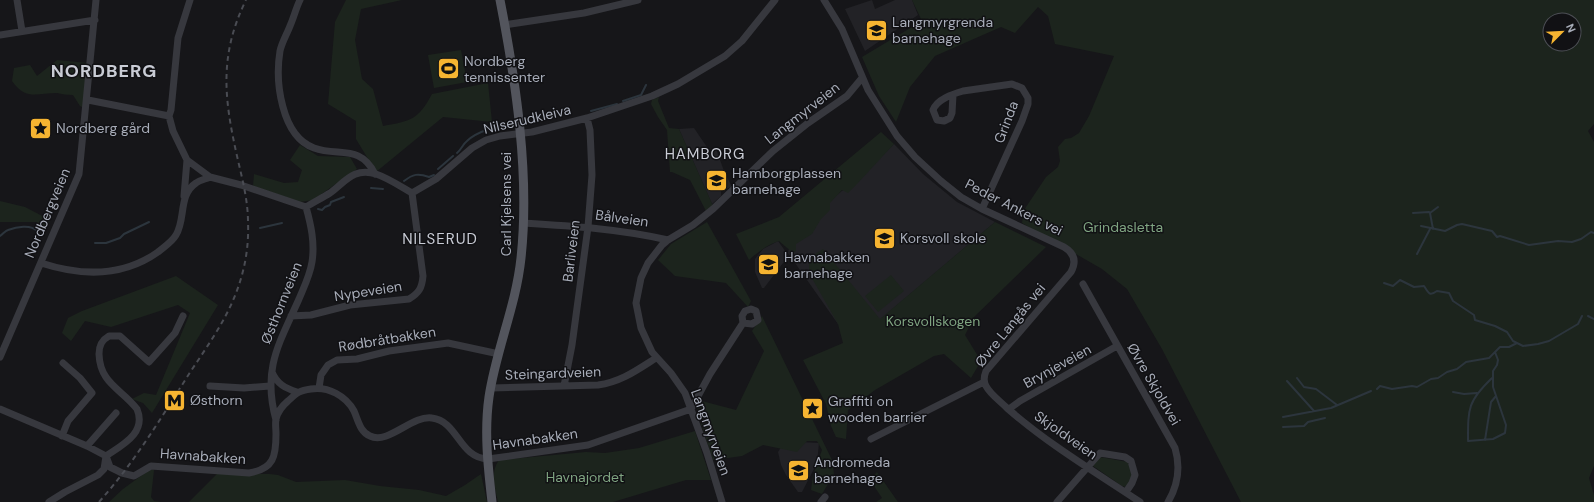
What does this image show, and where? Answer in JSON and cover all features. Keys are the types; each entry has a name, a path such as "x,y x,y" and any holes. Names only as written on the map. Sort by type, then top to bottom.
{"main road":[{"name":"Carl Kjelsens vei","path":"492,502 487,426 491,388 516,291 521,257 523,223 522,172 514,84 500,0"}],"street":[{"path":"17,0 22,31"},
{"name":"Nordbergveien","path":"0,357 79,174 88,100 96,0"},
{"path":"190,0 178,38 171,110 169,116 173,131 188,160 210,177 241,185 306,207 331,192 344,180 351,176 366,172 375,174 412,192"},
{"path":"300,0 283,43 279,60 281,97 290,128 305,144 314,148 355,154 370,163 375,174"},
{"path":"504,25 584,13 638,0"},
{"name":"Nilserudkleiva","path":"412,192 436,179 480,143 493,138 519,134 587,118 658,93 678,84 725,56 742,40 775,0"},
{"name":"Peder Ankers vei","path":"824,0 842,29 862,78 877,106 897,136 915,157 951,190 982,209 1070,250 1074,260"},
{"path":"0,36 22,31 94,20"},
{"name":"Langmyrveien","path":"722,502 691,409 682,387 656,358 648,345 641,328 637,310 637,294 641,278 648,263 657,250 668,240 693,225 713,209 773,151 808,123 847,96 862,78"},
{"name":"Grinda","path":"953,95 963,91 1008,84 1019,86 1025,90 1028,98 1028,104 1022,121 982,209"},
{"path":"88,100 169,116"},
{"name":"Barliveien","path":"564,386 572,345 588,226 592,175 590,130 587,118"},
{"path":"41,263 75,271 92,273 113,271 133,266 153,256 176,236 182,217 188,160"},
{"path":"184,198 196,183 210,177"},
{"name":"Nypeveien","path":"291,316 311,315 350,305 409,299 416,295 422,286 424,276 412,192"},
{"name":"Østhornveien","path":"276,420 272,407 270,386 274,355 305,284 312,260 312,231 306,207"},
{"name":"Bålveien","path":"523,223 588,226 642,234 668,240"},
{"name":"Øvre Langås vei","path":"871,439 984,382 984,375 986,371 1071,272 1074,266 1074,260"},
{"name":"Øvre Skjoldvei","path":"1082,284 1175,448 1178,461 1178,480 1168,502"},
{"path":"50,502 65,492 98,475 104,469 106,456 130,440 137,431 140,421 140,414 134,405 118,391 104,375 99,359 99,348 102,341 109,336 120,336 149,362 175,333 183,316"},
{"path":"691,409 710,374 743,323"},
{"name":"Rødbråtbakken","path":"319,388 321,375 328,365 337,360 357,359 389,351 448,343 499,354"},
{"name":"Brynjeveien","path":"1009,409 1020,401 1117,346"},
{"name":"Steingardveien","path":"491,388 598,385 616,382 656,358"},
{"path":"62,436 68,421 92,394 80,378 63,363"},
{"path":"272,372 274,379 280,385 297,392 281,408 276,420"},
{"name":"Skjoldveien","path":"984,382 989,391 1034,430 1140,502"},
{"path":"210,386 244,388 270,386"},
{"name":"Havnabakken","path":"297,392 319,388 334,392 348,402 353,409 362,431 370,437 382,437 422,418 439,419 445,422 471,454 480,458 488,459 588,445 691,409"},
{"name":"Havnabakken","path":"0,409 87,446 106,456 110,466 122,473 134,476 151,466 249,473 259,471 270,465 276,452 276,420"},
{"path":"87,446 116,413"},
{"path":"1057,502 1100,453 1128,458 1133,466 1135,475 1126,492"}],"shaded area":[{"name":"Langmyrgrenda barnehage","path":"872,0 875,9 895,0 912,0 918,15 865,51 845,9"},
{"path":"694,128 711,153 716,149 732,187 721,190 721,196 712,204 679,129"},
{"name":"Korsvoll skole","path":"894,144 923,174 957,202 995,222 870,328 838,324 788,253 792,235"},
{"name":"Havnabakken barnehage","path":"778,241 791,259 783,263 764,288 762,288 755,272 755,259 763,249"},
{"name":"Andromeda barnehage","path":"786,439 800,442 819,443 817,463 802,492 798,492 781,465 778,452"}],"green space":[{"path":"346,0 402,0 361,9 355,40 362,79 373,89 383,126 400,123 413,118 427,103 432,94 488,83 492,122 443,117 376,172 356,139 356,121 328,104 335,22"},
{"name":"Grindasletta","path":"912,0 1594,0 1594,124 1588,131 1594,142 1594,466 1589,478 1594,495 1594,502 1241,502 1162,349 1127,289 1102,269 1022,223 1024,210 1046,177 1058,167 1060,161 1058,147 1065,139 1071,138 1079,133 1089,116 1114,56 1055,44 1048,16 1038,7 1015,33 1001,27 935,56 910,87 896,122 879,96 862,57 922,21"},
{"name":"Nordberg tennissenter","path":"461,50 467,82 434,88 428,55"},
{"path":"57,60 88,63 84,108 80,106 73,95 57,93 27,94 17,87 12,81 14,68 30,65 37,76"},
{"path":"659,97 658,101 669,128 679,129 713,206 706,211 690,180 670,172 667,130 651,104 652,100"},
{"path":"881,132 894,144 848,193 842,190 830,203 830,210 821,219 812,234 796,244 796,251 793,253 779,241 763,249 749,260 736,234 779,217"},
{"path":"300,145 318,156 350,157 357,169 313,200 300,202 253,186 254,174 284,183 298,182 302,170 290,160"},
{"path":"0,201 25,207 50,220 45,233 36,222 0,222"},
{"path":"707,222 751,301 748,307 726,283 675,276 658,260 671,244"},
{"name":"Korsvollskogen","path":"995,222 1046,247 974,317 965,335 981,361 971,378 944,354 934,356 875,390 848,410 846,439 836,437 831,426 826,404 803,360 843,343 838,324 809,273 809,258 823,249 880,319"},
{"path":"891,275 904,291 878,312 865,296"},
{"path":"176,276 218,305 152,413 143,403 132,399 144,393 156,395 190,313 178,305 111,327 85,321 71,341 62,333 68,318 82,311"},
{"path":"762,316 832,460 834,474 822,494 811,490 813,475 822,450 817,441 807,441 797,452 763,445 742,456 713,460 697,412 698,400 736,410 764,351 752,331"},
{"name":"Havnajordet","path":"695,431 711,480 686,480 613,502 498,502 494,475 496,465 499,460 586,452 605,453 639,448"},
{"path":"1100,457 1128,462 1133,475 1126,487 1122,486 1093,466"},
{"path":"149,470 154,470 151,497 154,501 161,502 109,502 123,489"},
{"path":"877,472 898,502 876,502 882,498 870,480"},
{"path":"217,474 269,474 278,475 296,482 345,480 380,486 419,490 446,496 481,474 487,502 189,502"}],"waterway":[{"path":"623,101 641,95 646,85"},
{"path":"591,111 617,104"},
{"path":"457,153 466,142 476,135 495,127 513,125"},
{"path":"438,169 453,156"},
{"path":"404,181 416,175 429,177 434,175"},
{"path":"371,188 383,189"},
{"path":"318,209 322,210 330,205 331,202 344,197"},
{"path":"1413,213 1430,213 1438,207"},
{"path":"1430,213 1433,229"},
{"path":"95,243 106,243 120,238 124,234 149,222"},
{"path":"260,228 282,223"},
{"path":"1421,226 1445,231 1462,224 1492,231 1497,237 1500,236 1529,245 1558,241 1572,242 1581,239 1591,232 1594,233"},
{"path":"0,236 7,230 19,227 31,227 37,231"},
{"path":"1417,254 1430,229"},
{"path":"1384,283 1393,286 1400,280 1414,287 1424,286 1430,294 1437,291 1449,293 1453,301 1474,315 1475,320 1495,326 1507,332 1513,341 1523,346 1549,341 1578,324 1582,316"},
{"path":"1588,316 1594,319"},
{"path":"1377,389 1380,386 1392,389 1412,386 1417,387 1431,379 1438,378 1447,372 1457,369 1466,362 1489,358 1500,347 1509,347 1517,343"},
{"path":"1468,441 1493,439 1505,433 1506,425 1493,387 1493,371 1498,360 1495,352"},
{"path":"1297,378 1304,387 1316,389 1337,405"},
{"path":"1468,440 1468,420 1471,406 1478,393 1492,378"},
{"path":"1287,381 1314,411"},
{"path":"1283,417 1331,408 1371,391"},
{"path":"1453,392 1464,394 1477,393"},
{"path":"1485,440 1491,402 1496,396"},
{"path":"1283,427 1304,426 1308,422 1325,418"}],"railway":[{"path":"99,502 124,472 147,440 215,335 232,304 242,276 247,249 248,214 229,115 226,77 231,39 237,20 246,0"}],"place":[{"name":"Langmyrgrenda barnehage","path":"876,30"},
{"name":"Nordberg tennissenter","path":"448,69"},
{"name":"Nordberg gård","path":"41,128"},
{"name":"Hamborgplassen barnehage","path":"717,181"},
{"name":"Korsvoll skole","path":"884,238"},
{"name":"Havnabakken barnehage","path":"768,265"},
{"name":"Østhorn","path":"175,400"},
{"name":"Graffiti on wooden barrier","path":"813,409"},
{"name":"Andromeda barnehage","path":"798,470"}],"district":[{"name":"NORDBERG","path":"104,71"},
{"name":"HAMBORG","path":"705,154"},
{"name":"NILSERUD","path":"440,239"}]}
